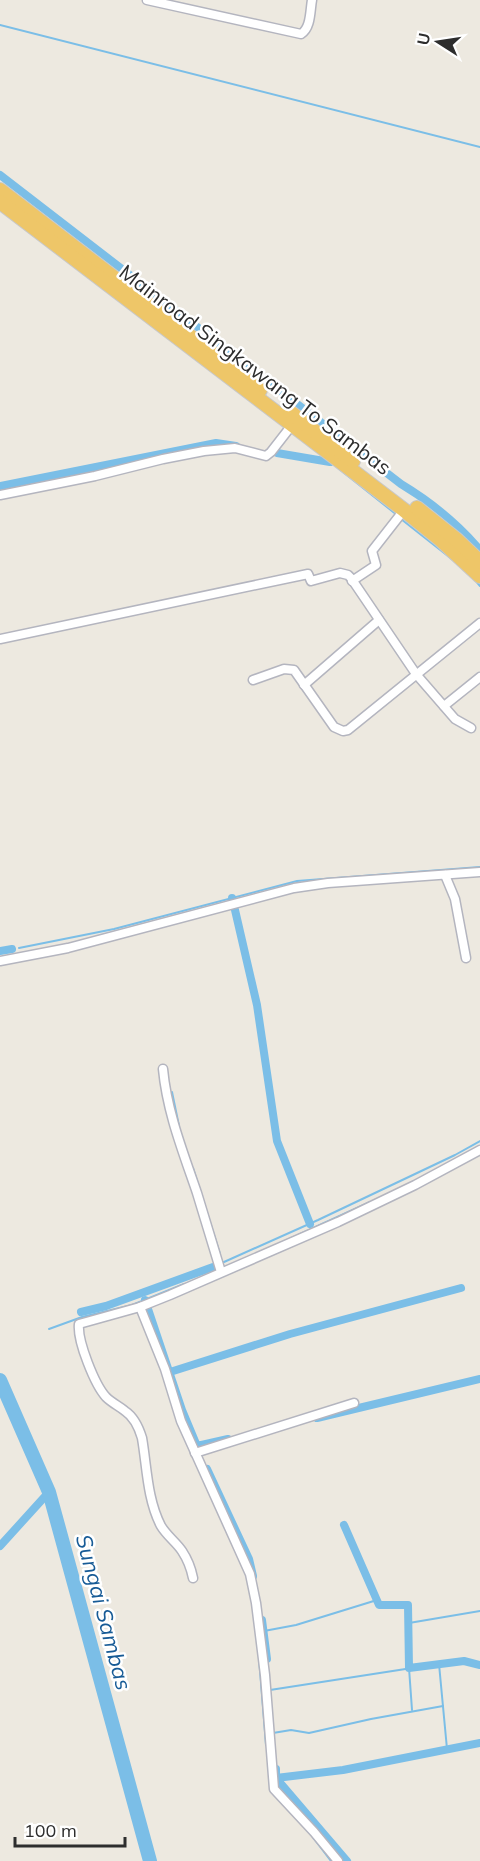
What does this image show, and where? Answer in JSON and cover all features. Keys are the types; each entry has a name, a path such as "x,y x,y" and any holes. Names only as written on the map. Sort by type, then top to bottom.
{"highway":[{"name":"Mainroad Singkawang To Sambas","path":"0,190 324,444 441,540 480,576"},
{"name":"Mainroad Singkawang To Sambas","path":"0,202 292,425 324,444 443,529 480,562"}],"street":[{"path":"147,0 301,34 308,28 312,0"},
{"path":"0,495 204,451 235,448 266,456 292,425"},
{"path":"352,580 376,565 372,551 404,510"},
{"path":"0,639 308,574 310,581 340,573 348,575 352,580 416,674 455,719 471,728"},
{"path":"304,685 379,620"},
{"path":"253,680 284,669 292,669 334,727 343,731 355,726 480,623"},
{"path":"444,706 480,677"},
{"path":"0,962 69,948 294,888 328,883 480,872"},
{"path":"445,875 455,899 466,958"},
{"path":"163,1069 165,1090 177,1136 221,1272"},
{"path":"193,1578 182,1551 166,1534 158,1518 151,1496 140,1429 130,1415 105,1396 86,1356 78,1330 81,1322 141,1307 338,1222 415,1185 480,1150"},
{"path":"141,1307 165,1369 181,1420 250,1574 264,1666 274,1789 338,1861"},
{"path":"195,1453 354,1403"}],"waterway":[{"path":"0,25 480,147"},
{"path":"0,175 401,484 423,498 453,522 480,550"},
{"path":"0,486 216,443 236,446"},
{"path":"277,453 330,462"},
{"path":"338,468 397,515"},
{"path":"401,519 453,560"},
{"path":"475,580 480,586"},
{"path":"19,948 114,929 297,881 480,867"},
{"path":"235,910 257,1005 277,1141 310,1224"},
{"path":"0,951 12,949"},
{"path":"172,1092 179,1126"},
{"path":"224,1262 318,1220 480,1141"},
{"path":"193,1168 220,1254"},
{"path":"287,1240 370,1202"},
{"path":"81,1312 106,1306 213,1267"},
{"path":"49,1329 82,1317 132,1305 184,1284"},
{"path":"170,1372 290,1334 461,1288"},
{"path":"145,1300 182,1410 197,1446 228,1439"},
{"path":"317,1418 480,1379"},
{"name":"Sungai Sambas","path":"0,1380 49,1492 150,1861"},
{"path":"207,1469 249,1559 253,1576"},
{"path":"0,1546 49,1492"},
{"path":"344,1525 379,1605 408,1605 409,1668 464,1661 480,1665"},
{"path":"264,1631 296,1625 377,1600"},
{"path":"409,1623 480,1611"},
{"path":"262,1620 267,1659"},
{"path":"259,1658 266,1745"},
{"path":"439,1664 447,1749"},
{"path":"409,1668 412,1710"},
{"path":"270,1690 412,1668"},
{"path":"273,1733 291,1730 309,1733 443,1706"},
{"path":"276,1778 343,1770 480,1743"},
{"path":"276,1769 276,1778 347,1861"},
{"path":"312,1836 331,1861"}]}
